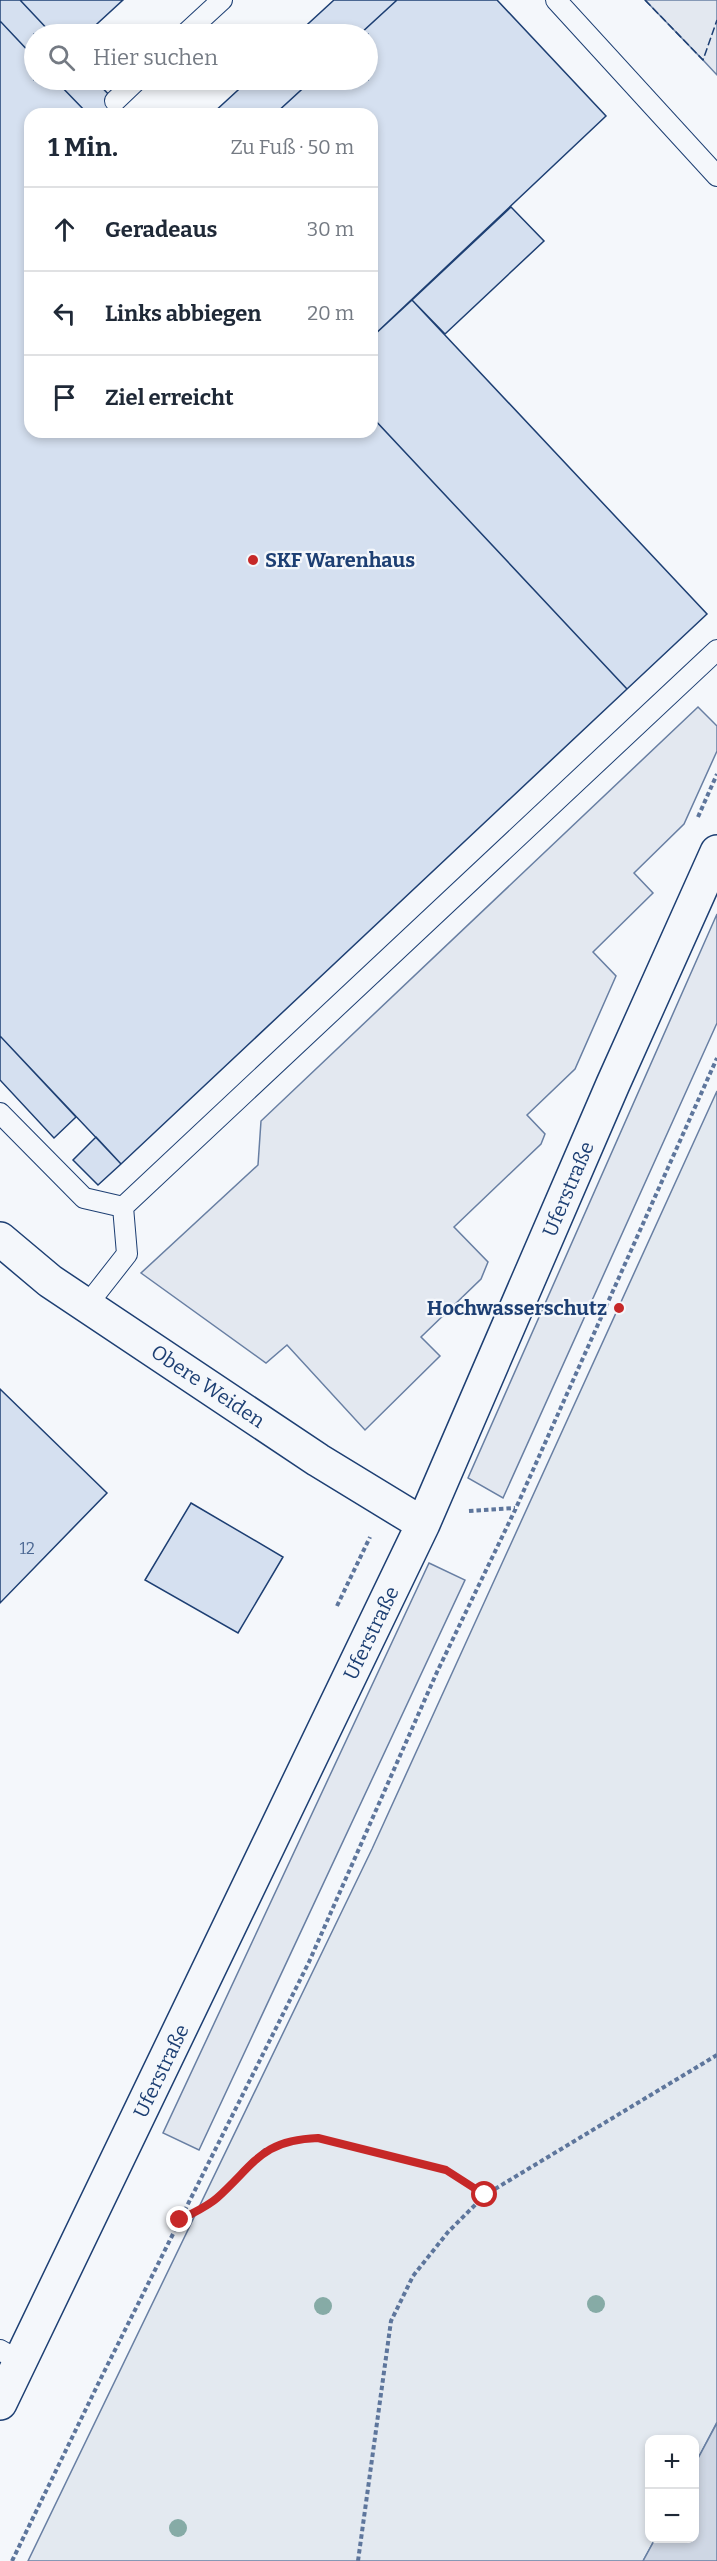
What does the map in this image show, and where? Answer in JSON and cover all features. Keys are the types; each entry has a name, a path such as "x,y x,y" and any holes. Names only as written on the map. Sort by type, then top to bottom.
{"street":[{"name":"Uferstraße","path":"0,2403 10,2356 423,1524 613,1084 717,852"},
{"name":"Obere Weiden","path":"0,1239 50,1281 318,1460 423,1524"}],"lane":[{"path":"196,24 222,0"},
{"path":"556,0 717,176"},
{"path":"115,101 127,90"},
{"path":"123,1207 717,650"},
{"path":"0,1113 84,1198 123,1207"},
{"path":"87,1305 127,1254 123,1207"}],"path":[{"path":"693,828 717,774"},
{"path":"12,2561 309,1962 432,1683 516,1508 717,1058"},
{"path":"337,1607 386,1502"},
{"path":"358,2561 391,2321 413,2276 448,2232 485,2195 717,2055"},
{"path":"180,2220 215,2200 266,2150 298,2139 318,2138 446,2170 485,2195"}],"shaded area":[{"path":"645,0 717,0 717,75 703,60"},
{"path":"698,707 717,726 717,751 684,824 634,873 653,893 593,952 616,976 575,1069 527,1115 545,1134 541,1144 454,1227 488,1262 481,1279 421,1337 440,1356 365,1430 287,1345 266,1363 141,1273 258,1165 261,1121"},
{"path":"717,914 717,1023 503,1498 468,1478"},
{"path":"717,1091 717,2422 699,2456 699,2435 645,2435 645,2543 653,2543 643,2561 28,2561 372,1849"},
{"path":"429,1563 465,1580 199,2150 163,2133"},
{"path":"717,2423 717,2561 643,2561 653,2543 699,2543 699,2457"}],"building":[{"path":"0,0 20,0 43,24 24,24 24,46 0,21"},
{"path":"20,0 123,0 97,24 43,24"},
{"path":"334,0 397,0 371,24 308,24"},
{"path":"397,0 497,0 606,116 378,331 378,108 282,108 301,90 378,90 378,24 371,24"},
{"name":"SKF Warenhaus","path":"0,21 24,46 24,90 65,90 82,108 24,108 24,438 378,438 378,423 627,689 121,1164 0,1036"},
{"path":"65,90 104,90 121,108 82,108"},
{"path":"238,90 301,90 282,108 219,108"},
{"path":"511,207 544,241 445,334 412,300"},
{"path":"412,300 707,614 627,689 378,423 378,331"},
{"path":"0,1036 76,1117 54,1138 0,1080"},
{"path":"96,1137 121,1164 98,1185 73,1160"},
{"path":"0,1389 107,1493 0,1603"},
{"path":"191,1503 283,1557 238,1633 145,1580"}],"fence":[{"path":"645,0 703,60 717,20"}],"place":[{"name":"SKF Warenhaus","path":"253,560"},
{"name":"Hochwasserschutz","path":"619,1308"}],"route":[{"path":"180,2220 215,2200 266,2150 298,2139 318,2138 446,2170 485,2195"}]}
